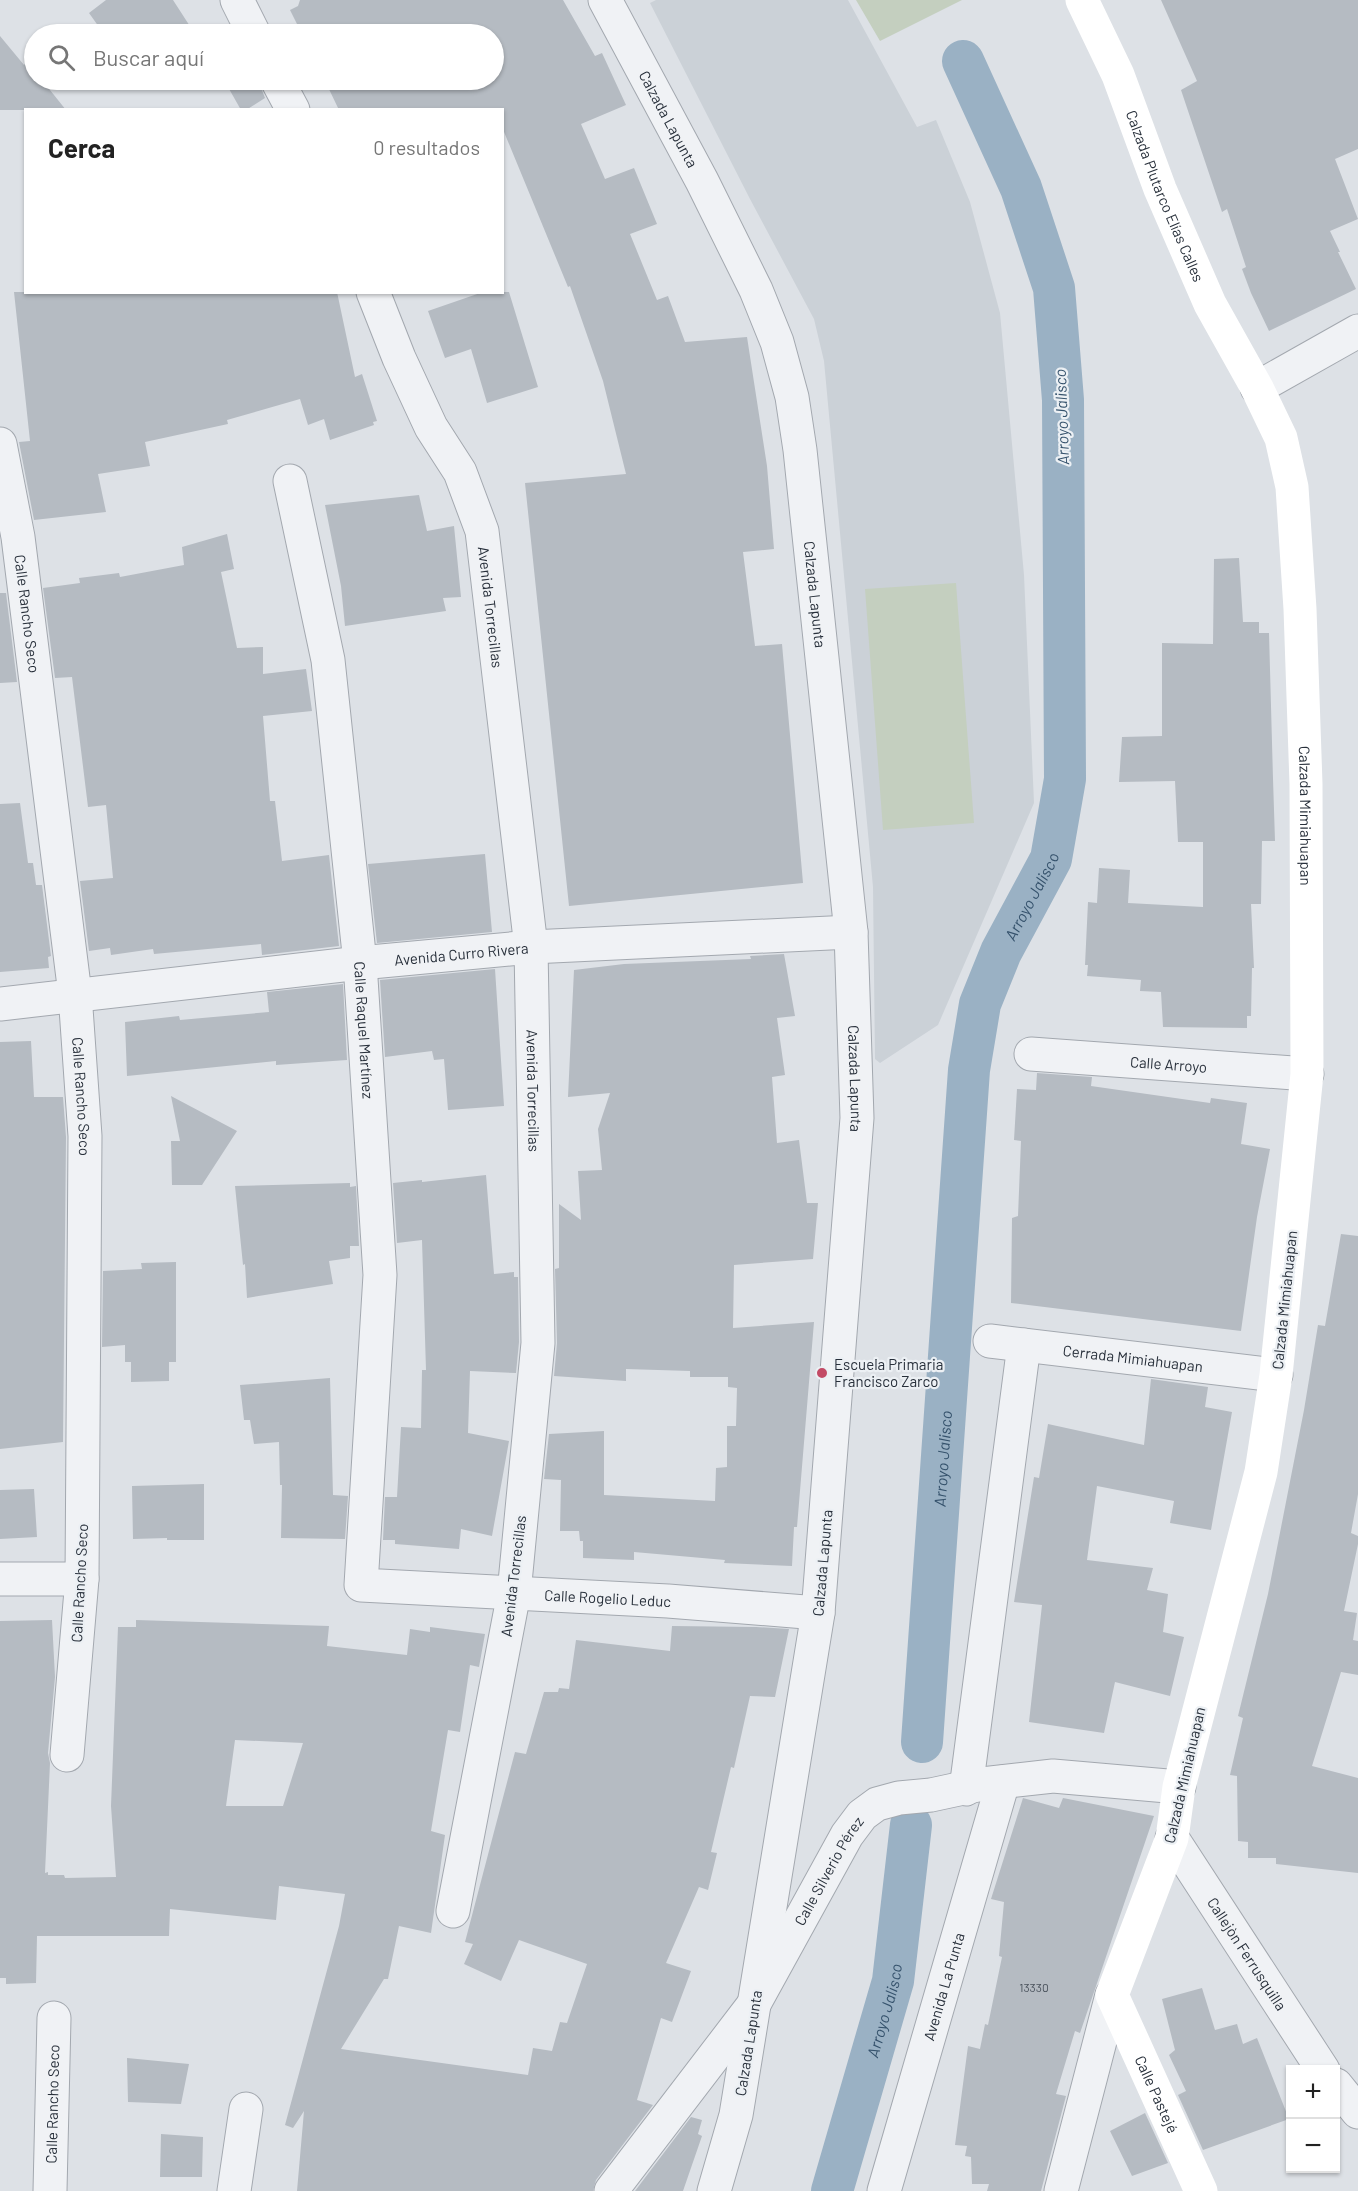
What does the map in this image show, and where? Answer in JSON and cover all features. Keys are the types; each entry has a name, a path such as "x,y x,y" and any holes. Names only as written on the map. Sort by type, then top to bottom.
{"main road":[{"name":"Calzada Plutarco Elías Calles","path":"1082,0 1118,75 1160,189 1206,294 1257,388"},
{"name":"Calzada Mimiahuapan","path":"1112,1995 1172,1838 1179,1787 1261,1472 1276,1375 1307,1074 1306,784 1296,535 1292,487 1281,438 1257,388"},
{"name":"Calle Pastejé","path":"1112,1995 1202,2191"}],"street":[{"path":"237,0 249,24"},
{"name":"Calzada Lapunta","path":"605,0 702,181 756,290 777,342 792,397 800,450 851,932 857,1118 818,1613 736,2115 714,2191"},
{"path":"282,90 292,108"},
{"name":"Avenida Torrecillas","path":"374,294 430,427 460,472 482,531 531,947 538,1343 514,1593 453,1911"},
{"path":"1257,388 1358,331"},
{"name":"Calle Rancho Seco","path":"0,444 18,537 75,994 85,1136 82,1579 67,1755"},
{"name":"Calle Raquel Martínez","path":"290,481 328,660 360,963 380,1275 361,1585"},
{"name":"Avenida Curro Rivera","path":"0,1004 360,963 531,947 851,932"},
{"name":"Calle Arroyo","path":"1031,1054 1307,1074"},
{"name":"Cerrada Mimiahuapan","path":"990,1341 1276,1375"},
{"path":"966,1789 1024,1346"},
{"path":"0,1579 82,1579"},
{"name":"Calle Rogelio Leduc","path":"361,1585 668,1601 818,1613"},
{"name":"Calle Silverio Pérez","path":"611,2191 754,2004 847,1835 862,1815 877,1803 966,1789 982,1784 1053,1776 1179,1787"},
{"name":"Avenida La Punta","path":"885,2191 1003,1782"},
{"name":"Callejòn Ferrusquilla","path":"1172,1838 1320,2065"},
{"name":"Calzada Mimiahuapan","path":"1061,2191 1112,1995"},
{"name":"Calle Rancho Seco","path":"50,2191 54,2018"},
{"path":"1340,2091 1358,2112"},
{"path":"234,2191 246,2109"}],"shaded area":[{"path":"656,0 848,0 917,127 936,120 970,202 1000,313 1024,575 1034,803 938,1025 880,1063 875,1059 873,887 824,361 814,319 650,3"}],"green space":[{"path":"856,0 962,0 880,41"},
{"path":"956,583 974,823 883,830 865,589"}],"building":[{"path":"106,0 173,0 189,24 97,24 89,13"},
{"path":"300,0 563,0 595,56 602,53 626,105 581,124 605,179 634,168 657,224 630,234 657,300 668,296 685,342 747,337 767,466 774,549 743,552 755,646 782,644 803,883 569,906 525,483 626,474 603,381 570,286 568,287 504,132 504,108 338,108 329,90 504,90 504,24 297,24 290,10 298,6"},
{"path":"1161,0 1358,0 1358,149 1335,159 1358,219 1330,231 1356,289 1269,331 1242,269 1246,267 1227,209 1222,212 1181,90 1197,81"},
{"path":"0,36 24,65 24,90 50,90 64,108 0,110"},
{"path":"230,90 262,90 265,98 249,108 240,108"},
{"path":"14,292 24,292 24,294 337,294 355,377 362,374 377,421 373,422 374,425 330,440 324,419 308,425 300,399 227,420 228,424 145,442 150,466 98,474 106,512 34,520 19,442 30,441"},
{"path":"509,292 538,387 487,403 471,349 445,358 428,311 477,294"},
{"path":"419,495 427,531 454,526 461,597 443,598 446,611 345,626 341,586 325,505"},
{"path":"227,534 234,569 221,572 237,648 263,647 263,674 306,669 312,711 263,716 270,801 275,801 282,861 329,855 339,946 262,955 261,944 154,954 153,949 111,955 110,948 89,951 80,881 113,878 106,805 88,807 72,677 55,678 43,588 80,583 79,578 119,573 120,577 184,565 182,547"},
{"path":"1239,558 1243,622 1259,622 1259,633 1269,633 1275,841 1262,841 1261,904 1251,904 1254,968 1252,968 1251,1016 1247,1016 1247,1028 1163,1027 1161,992 1140,991 1141,980 1087,976 1088,965 1085,965 1088,902 1097,903 1099,868 1130,870 1128,903 1203,907 1203,842 1178,842 1175,781 1119,782 1122,737 1162,736 1162,643 1213,644 1214,559"},
{"path":"0,593 6,593 17,682 0,683"},
{"path":"20,803 28,863 33,863 36,885 42,885 51,956 48,957 49,968 0,972 0,804"},
{"path":"485,854 492,932 377,943 368,864"},
{"path":"784,954 795,1016 777,1018 785,1075 772,1077 777,1143 799,1140 807,1203 818,1203 813,1259 734,1265 733,1328 814,1322 792,1566 724,1563 725,1560 634,1552 634,1560 583,1558 583,1541 580,1541 579,1531 560,1531 561,1480 544,1479 549,1434 604,1431 604,1495 715,1501 716,1468 727,1467 727,1426 736,1426 737,1388 728,1387 728,1377 690,1377 690,1371 626,1369 626,1381 554,1376 557,1343 555,1269 559,1268 559,1204 581,1220 578,1171 602,1170 598,1129 610,1093 568,1097 574,970 624,964 751,959 750,956"},
{"path":"495,969 504,1106 448,1110 444,1059 434,1060 432,1051 385,1057 380,980"},
{"path":"343,984 347,1060 276,1065 276,1061 127,1076 125,1022 179,1016 180,1020 269,1012 267,992"},
{"path":"31,1041 34,1097 63,1097 66,1137 63,1442 0,1449 0,1042"},
{"path":"1037,1073 1092,1077 1091,1086 1210,1103 1211,1098 1247,1103 1241,1144 1270,1149 1257,1217 1241,1331 1011,1303 1012,1218 1018,1216 1021,1141 1014,1140 1017,1089 1036,1090"},
{"path":"171,1096 237,1131 202,1185 172,1185 171,1141 180,1141"},
{"path":"486,1175 494,1274 514,1272 514,1277 518,1277 519,1342 516,1373 470,1371 468,1433 509,1441 492,1536 461,1529 459,1549 395,1544 395,1540 383,1540 385,1497 397,1497 401,1427 421,1428 422,1370 426,1370 422,1240 397,1243 393,1183"},
{"path":"350,1183 350,1187 356,1186 359,1246 350,1246 350,1258 329,1261 333,1284 247,1298 235,1186"},
{"path":"1341,1234 1358,1236 1358,1494 1351,1533 1358,1536 1358,1544 1344,1611 1357,1613 1353,1640 1358,1641 1358,1675 1341,1672 1312,1766 1358,1778 1358,1873 1276,1864 1276,1858 1248,1858 1248,1842 1238,1841 1237,1776 1230,1775 1243,1718 1238,1716 1268,1594 1318,1325 1325,1326"},
{"path":"176,1262 176,1362 169,1362 169,1381 131,1382 131,1362 125,1362 125,1345 102,1347 103,1271 142,1269 141,1263"},
{"path":"330,1378 333,1495 348,1496 345,1539 281,1538 282,1485 280,1485 279,1442 254,1444 250,1420 244,1420 240,1385"},
{"path":"1151,1379 1208,1387 1205,1407 1232,1412 1211,1530 1170,1523 1174,1501 1097,1486 1087,1560 1153,1568 1147,1590 1168,1594 1163,1632 1184,1637 1170,1696 1115,1682 1104,1733 1029,1722 1042,1605 1014,1602 1034,1477 1039,1478 1048,1424 1144,1445"},
{"path":"204,1484 204,1540 133,1539 132,1486"},
{"path":"34,1489 37,1537 0,1539 0,1490"},
{"path":"52,1620 55,1677 48,1753 50,1763 45,1873 64,1875 65,1878 116,1877 111,1806 118,1627 136,1627 136,1620 329,1626 327,1646 407,1655 410,1629 430,1632 430,1627 485,1634 479,1667 470,1665 460,1732 448,1730 431,1831 445,1835 431,1933 399,1926 388,1979 384,1979 341,2049 528,2075 533,2048 552,2051 560,2022 567,2023 587,1964 519,1940 501,1981 464,1964 473,1944 465,1942 515,1752 526,1754 544,1692 558,1692 559,1688 569,1689 576,1640 670,1651 672,1626 789,1629 775,1697 750,1696 734,1768 731,1767 711,1852 717,1853 708,1890 699,1887 666,1963 691,1971 672,2022 661,2018 637,2100 653,2105 596,2180 593,2191 297,2191 304,2111 293,2128 285,2125 339,1926 345,1894 279,1886 276,1920 170,1909 169,1936 37,1936 36,1983 6,1984 6,1978 0,1978 0,1621","holes":["235,1740 303,1743 283,1806 226,1806"]},
{"path":"1023,1798 1059,1808 1063,1798 1154,1816 1080,2033 1075,2031 1056,2094 1066,2096 1041,2191 987,2191 989,2184 972,2184 971,2157 965,2156 967,2146 955,2145 968,2046 980,2049 985,2024 988,2025 1002,1957 999,1956 1004,1902 991,1899"},
{"path":"1202,1988 1215,2030 1237,2024 1243,2044 1257,2038 1286,2111 1286,2120 1203,2150 1178,2095 1186,2091 1169,2055 1175,2050 1162,1999"},
{"path":"127,2058 189,2064 181,2104 128,2102"},
{"path":"1145,2113 1168,2163 1132,2176 1110,2131"},
{"path":"691,2117 702,2120 698,2134 702,2136 683,2191 635,2191"},
{"path":"161,2134 203,2137 202,2177 160,2177"}],"waterway":[{"name":"Arroyo Jalisco","path":"922,1742 969,1070 980,1004 1001,952 1051,859 1065,779 1063,400 1054,288 1021,188 963,61"},
{"name":"Arroyo Jalisco","path":"832,2191 893,1981 911,1825"}],"place":[{"name":"Escuela Primaria Francisco Zarco","path":"822,1373"}]}
